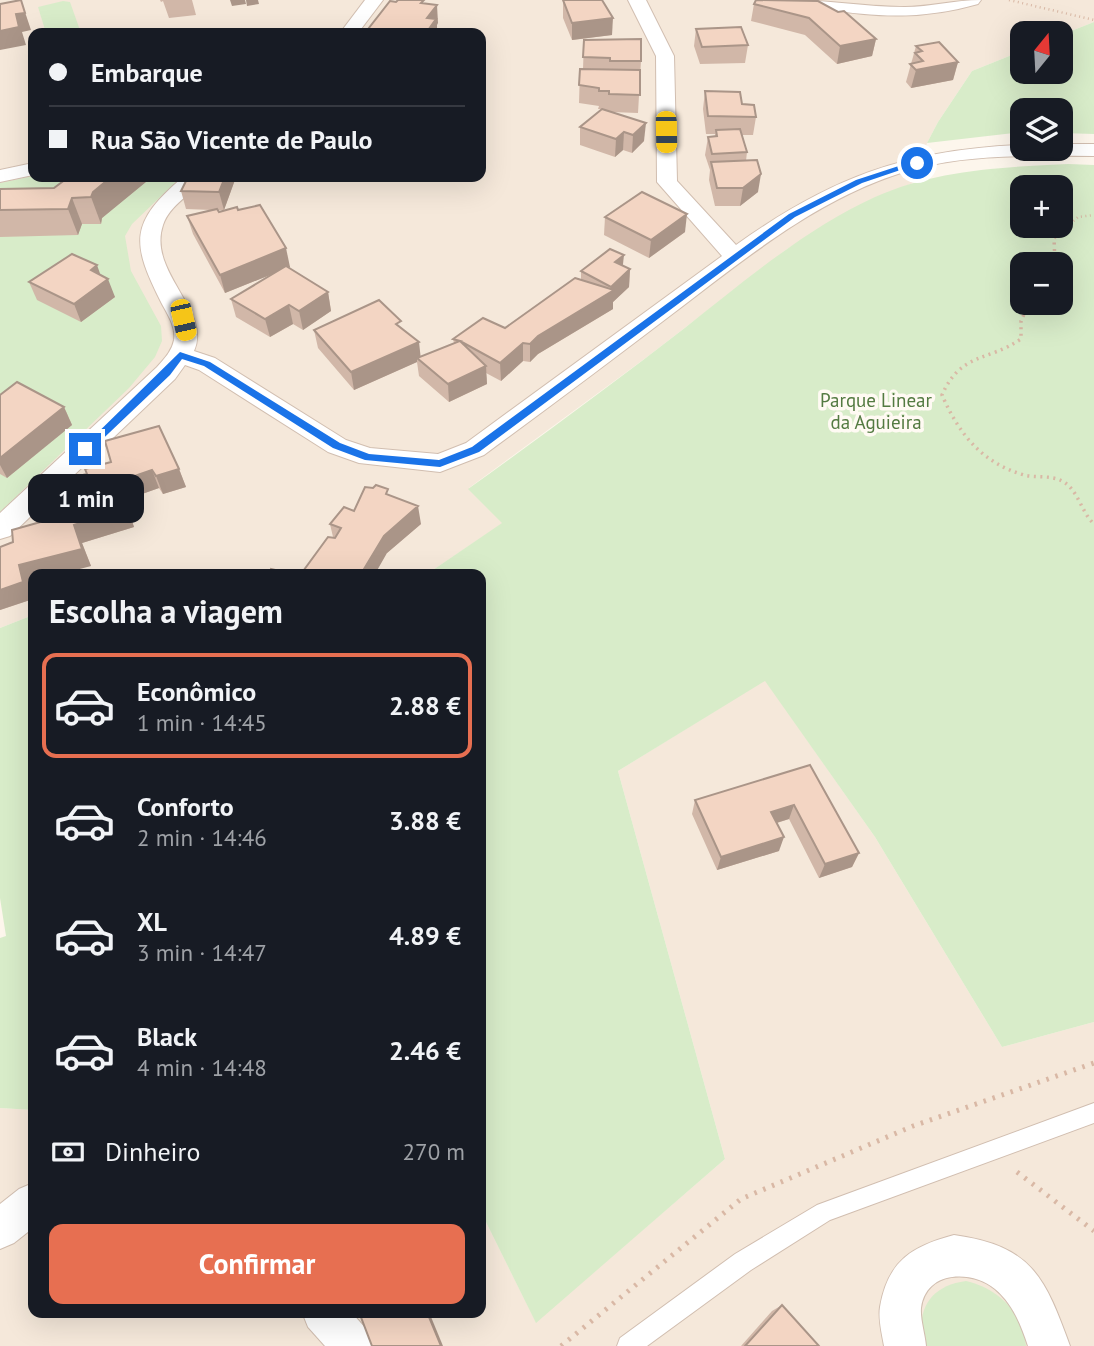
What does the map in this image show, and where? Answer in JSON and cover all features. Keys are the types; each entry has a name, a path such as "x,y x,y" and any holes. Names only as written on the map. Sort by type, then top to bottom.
{"street":[{"path":"353,28 374,0"},
{"path":"637,0 665,56 667,182 735,257"},
{"path":"799,0 895,14 930,12 972,0"},
{"path":"180,355 207,364 337,446 368,457 440,463 475,450 792,216 859,182 898,167 979,153 1094,150"},
{"path":"0,176 28,170"},
{"path":"0,529 166,373 180,355 187,338 183,320 153,265 148,242 153,220 171,198 189,182"},
{"path":"0,1229 28,1207"},
{"path":"905,1346 901,1334 901,1306 909,1282 924,1264 944,1255 968,1254 992,1261 1013,1276 1032,1298 1044,1323 1049,1346"},
{"path":"328,1318 353,1346"}],"lane":[{"path":"628,1346 743,1262 824,1212 1094,1113"}],"path":[{"path":"1009,0 1094,20"},
{"path":"1055,252 1054,238 1078,217 1094,215"},
{"path":"1024,315 1021,339 1005,352 961,364 949,376 942,395 965,439 987,461 1024,475 1061,481 1073,489 1084,517 1094,524"},
{"path":"988,1152 1041,1187 1094,1231"}],"shaded area":[{"path":"0,0 1094,0 1094,22 1073,30 1073,21 1010,21 1010,56 972,71 927,143 916,182 876,197 787,249 647,357 469,488 503,523 434,569 28,569 28,617 0,628"},
{"path":"765,680 875,837 1002,1047 1094,1022 1094,1346 0,1346 0,1108 28,1110 28,1318 486,1318 486,1222 536,1322 725,1159 618,771"}],"green space":[{"path":"70,2 79,28 44,28 38,7"},
{"path":"1094,22 1094,134 1073,133 1073,98 1010,98 1010,133 927,143 972,71 1010,56 1010,84 1073,84 1073,30"},
{"name":"Parque Linear da Aguieira","path":"1068,164 1094,165 1094,1022 1002,1047 875,837 765,681 618,771 725,1159 536,1323 486,1222 486,569 434,569 502,523 468,489 754,274 824,224 875,197 921,181 969,171"},
{"path":"28,177 28,182 176,182 132,224 125,236 131,271 161,326 162,341 155,357 129,388 0,512 0,183"},
{"path":"28,617 28,1110 0,1108 0,938 6,936 0,898 0,628"},
{"path":"966,1281 988,1289 1006,1303 1020,1322 1026,1346 924,1346 922,1322 928,1302 943,1288"}],"building":[{"path":"21,0 25,13 16,14 19,27 0,31 0,4"},
{"path":"424,0 421,3 437,5 427,18 436,19 430,28 369,28 390,1"},
{"path":"563,0 602,0 613,18 572,23"},
{"path":"756,0 818,1 838,12 844,11 876,39 840,46 809,18 754,4"},
{"path":"741,27 748,45 702,47 696,29"},
{"path":"641,39 641,61 610,61 610,58 583,57 584,40"},
{"path":"939,42 958,62 916,70 910,64 923,61 915,53 922,51 916,46"},
{"path":"580,69 640,70 640,95 609,94 609,91 599,91 599,88 579,85"},
{"path":"705,91 740,92 742,104 754,105 756,117 708,116"},
{"path":"602,109 646,123 633,135 624,132 616,139 580,127"},
{"path":"740,129 747,152 712,154 708,137 717,136 716,130"},
{"path":"757,160 761,174 743,188 717,188 711,162"},
{"path":"62,182 105,182 91,197 72,198 68,209 0,210 0,189 54,188"},
{"path":"186,182 223,182 219,192 181,191"},
{"path":"642,192 687,214 651,240 605,217"},
{"path":"260,205 286,248 220,275 187,216 217,209 219,212"},
{"path":"610,249 624,255 615,262 630,269 611,287 581,271"},
{"path":"72,254 97,265 91,270 108,279 74,304 29,282"},
{"path":"286,266 328,292 299,311 289,305 265,319 231,299"},
{"path":"575,278 614,290 538,336 530,344 523,343 500,363 453,339 483,318 505,328"},
{"path":"379,300 401,321 396,324 419,342 351,372 314,330"},
{"path":"460,341 486,366 448,384 417,358"},
{"path":"17,382 64,407 0,458 0,395"},
{"path":"159,426 179,469 156,476 152,470 117,482 126,509 74,525 82,549 19,565 23,582 0,590 0,547 13,542 12,530 69,514 61,480 87,474 85,469 111,462 105,441"},
{"path":"376,485 388,489 386,494 418,506 384,536 364,569 305,569 328,537 335,538 341,528 330,524 344,507 354,511 365,487 373,488"},
{"path":"810,765 859,853 825,864 794,805 771,812 784,837 721,857 695,800"},
{"path":"782,1305 819,1346 745,1346"},
{"path":"361,1318 429,1318 441,1346 372,1346"}],"route":[{"path":"85,449 166,373 180,355 207,364 337,446 368,457 440,463 475,450 792,216 859,182 898,167 917,163"}]}
